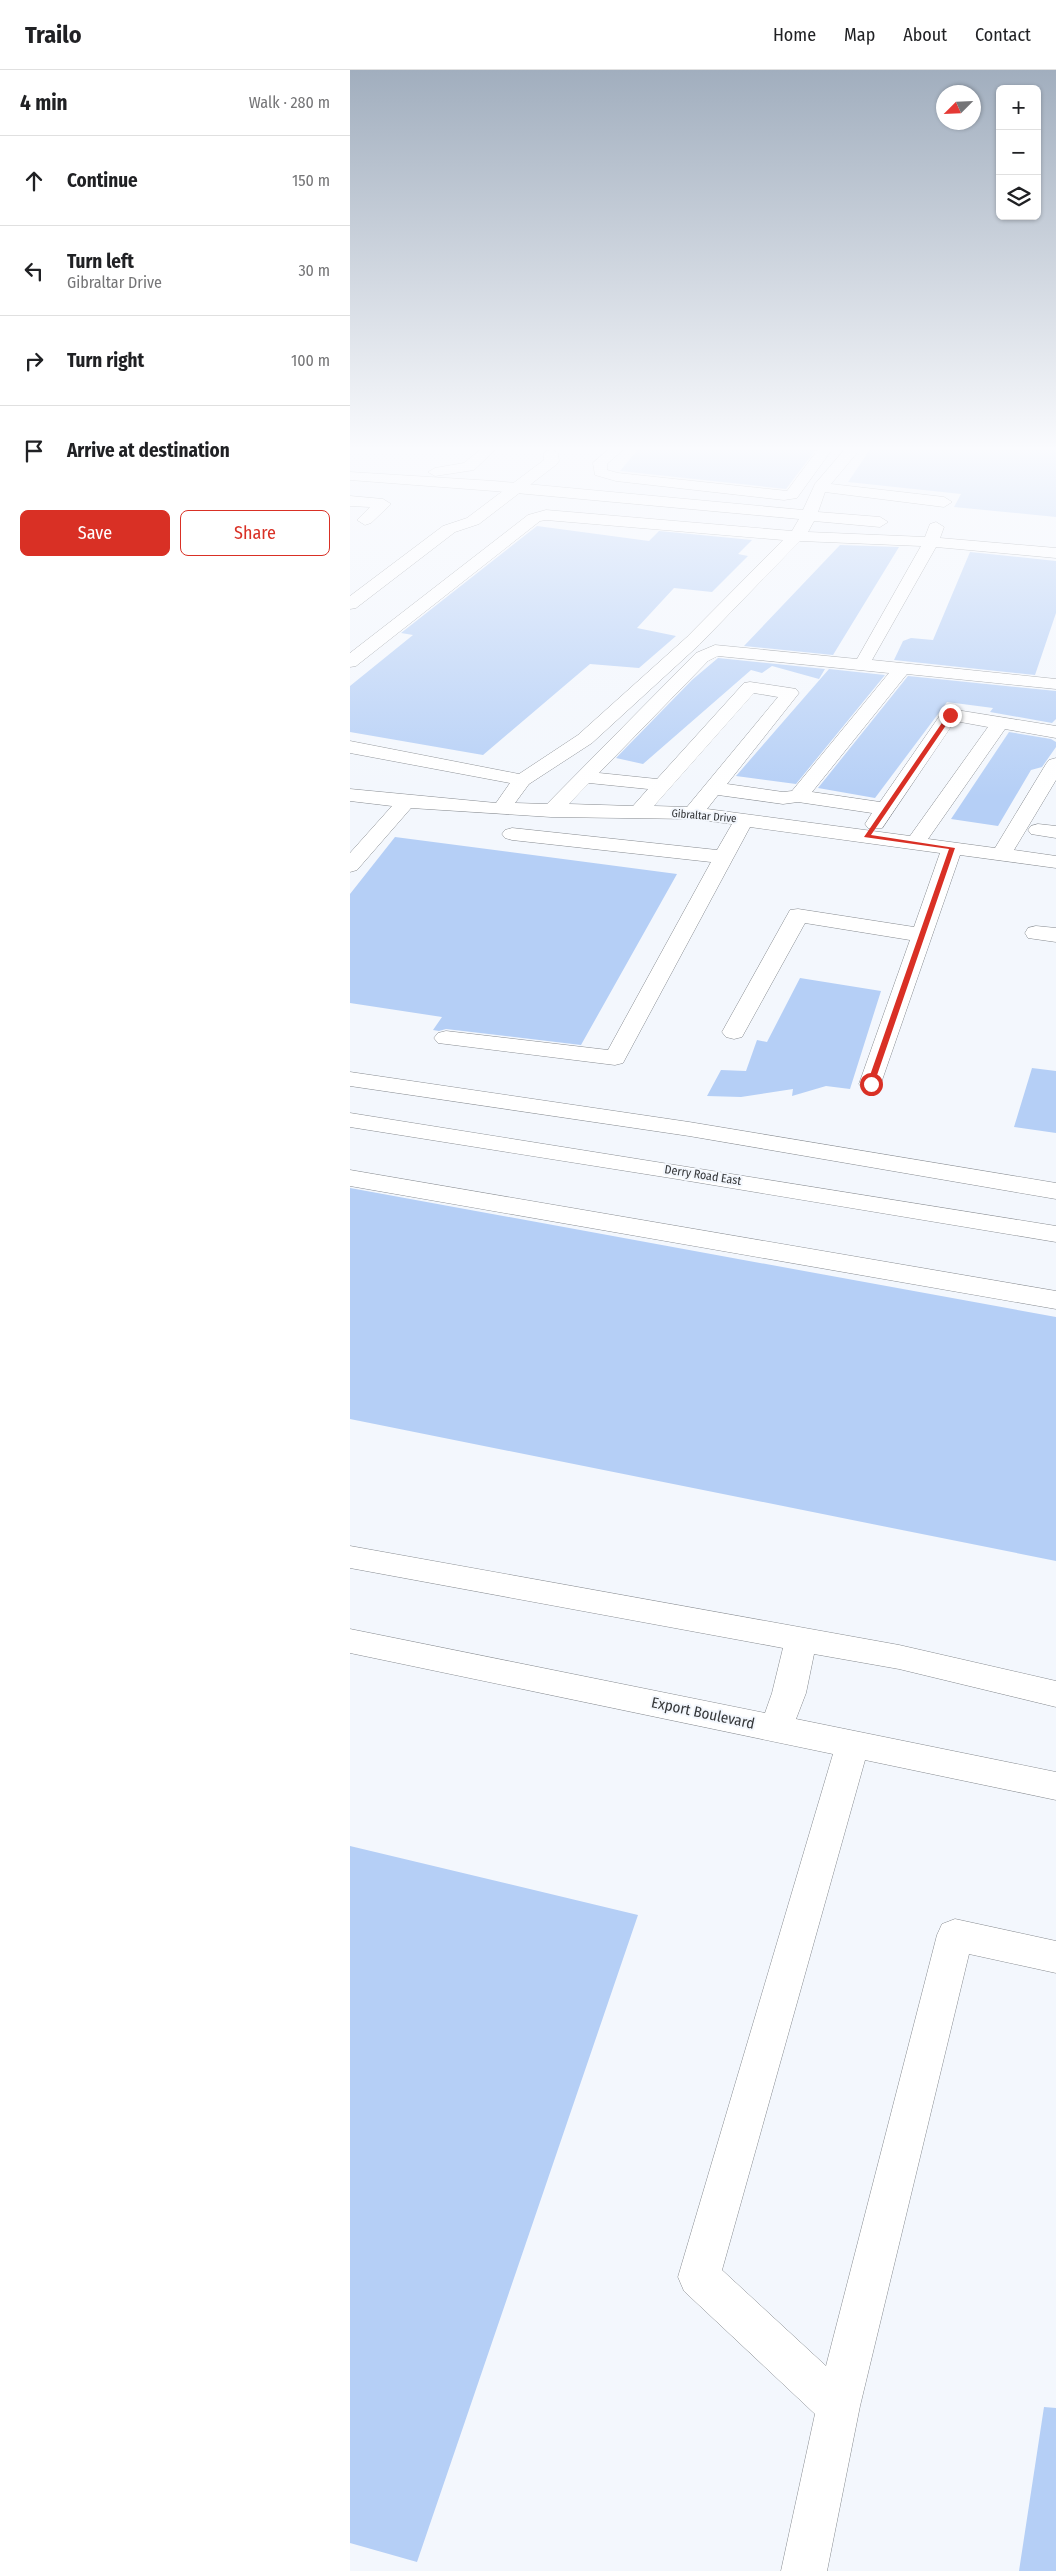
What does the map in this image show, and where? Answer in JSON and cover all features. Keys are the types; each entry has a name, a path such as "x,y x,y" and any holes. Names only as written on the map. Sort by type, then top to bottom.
{"street":[{"path":"350,604 402,565"},
{"path":"350,662 474,565"},
{"path":"501,809 522,780 585,739 693,641 768,565"},
{"path":"865,658 917,565"},
{"path":"693,641 1056,678"},
{"path":"551,811 709,652 730,650 1056,684"},
{"path":"773,690 797,658"},
{"path":"768,824 902,669"},
{"path":"867,837 950,715 981,705 998,678"},
{"path":"638,812 750,686 790,693 693,814"},
{"path":"981,705 1000,723 1056,732"},
{"path":"915,843 1000,723"},
{"path":"350,747 522,780"},
{"path":"1001,854 1056,764"},
{"path":"584,777 663,785"},
{"path":"712,788 885,809"},
{"name":"Gibraltar Drive","path":"350,795 406,802 501,809 693,814 1056,862"},
{"path":"791,797 805,804 792,827"},
{"path":"1022,858 1047,831 1056,799"},
{"path":"350,866 406,802"},
{"path":"446,1038 615,1058 744,820"},
{"path":"512,834 724,857"},
{"path":"871,1084 952,848"},
{"path":"734,1032 798,915 922,935"},
{"path":"350,1079 689,1129 1056,1191"},
{"name":"Derry Road East","path":"350,1120 677,1171 1056,1234"},
{"path":"350,1178 1056,1300"},
{"path":"350,1557 898,1657 1056,1694"},
{"path":"776,1728 789,1693 801,1639"},
{"name":"Export Boulevard","path":"350,1642 1056,1786"},
{"path":"838,2406 699,2276 852,1744"},
{"path":"804,2571 838,2406 955,1935 1056,1957"}],"building":[{"path":"488,565 739,565 712,592 674,588 637,628 676,636 639,668 590,664 483,755 350,732 350,686 413,635 401,633"},
{"path":"821,565 888,565 833,655 744,646"},
{"path":"965,565 1056,565 1056,613 1035,675 894,660 903,641 911,638 933,640"},
{"path":"718,658 825,669 819,679 772,666 762,673 751,670 643,764 616,758 692,680"},
{"path":"829,669 885,675 796,784 736,776"},
{"path":"908,676 1056,691 1056,719 1052,723 990,712 993,708 947,702 875,798 818,788"},
{"path":"1009,732 1051,739 1056,742 1056,747 1042,767 1031,770 998,826 951,819"},
{"path":"395,837 677,874 581,1045 446,1029 439,1031 433,1030 442,1017 350,1003 350,894"},
{"path":"800,978 881,991 850,1089 826,1086 792,1096 793,1089 741,1097 707,1096 721,1070 746,1071 757,1040 767,1042"},
{"path":"1032,1068 1056,1071 1056,1133 1014,1127"},
{"path":"350,1188 1056,1317 1056,1561 350,1419"},
{"path":"350,1846 638,1915 417,2562 350,2543"},
{"path":"1044,2407 1056,2408 1056,2571 1019,2571"}],"route":[{"path":"871,1084 952,848 867,837 950,715"}]}
